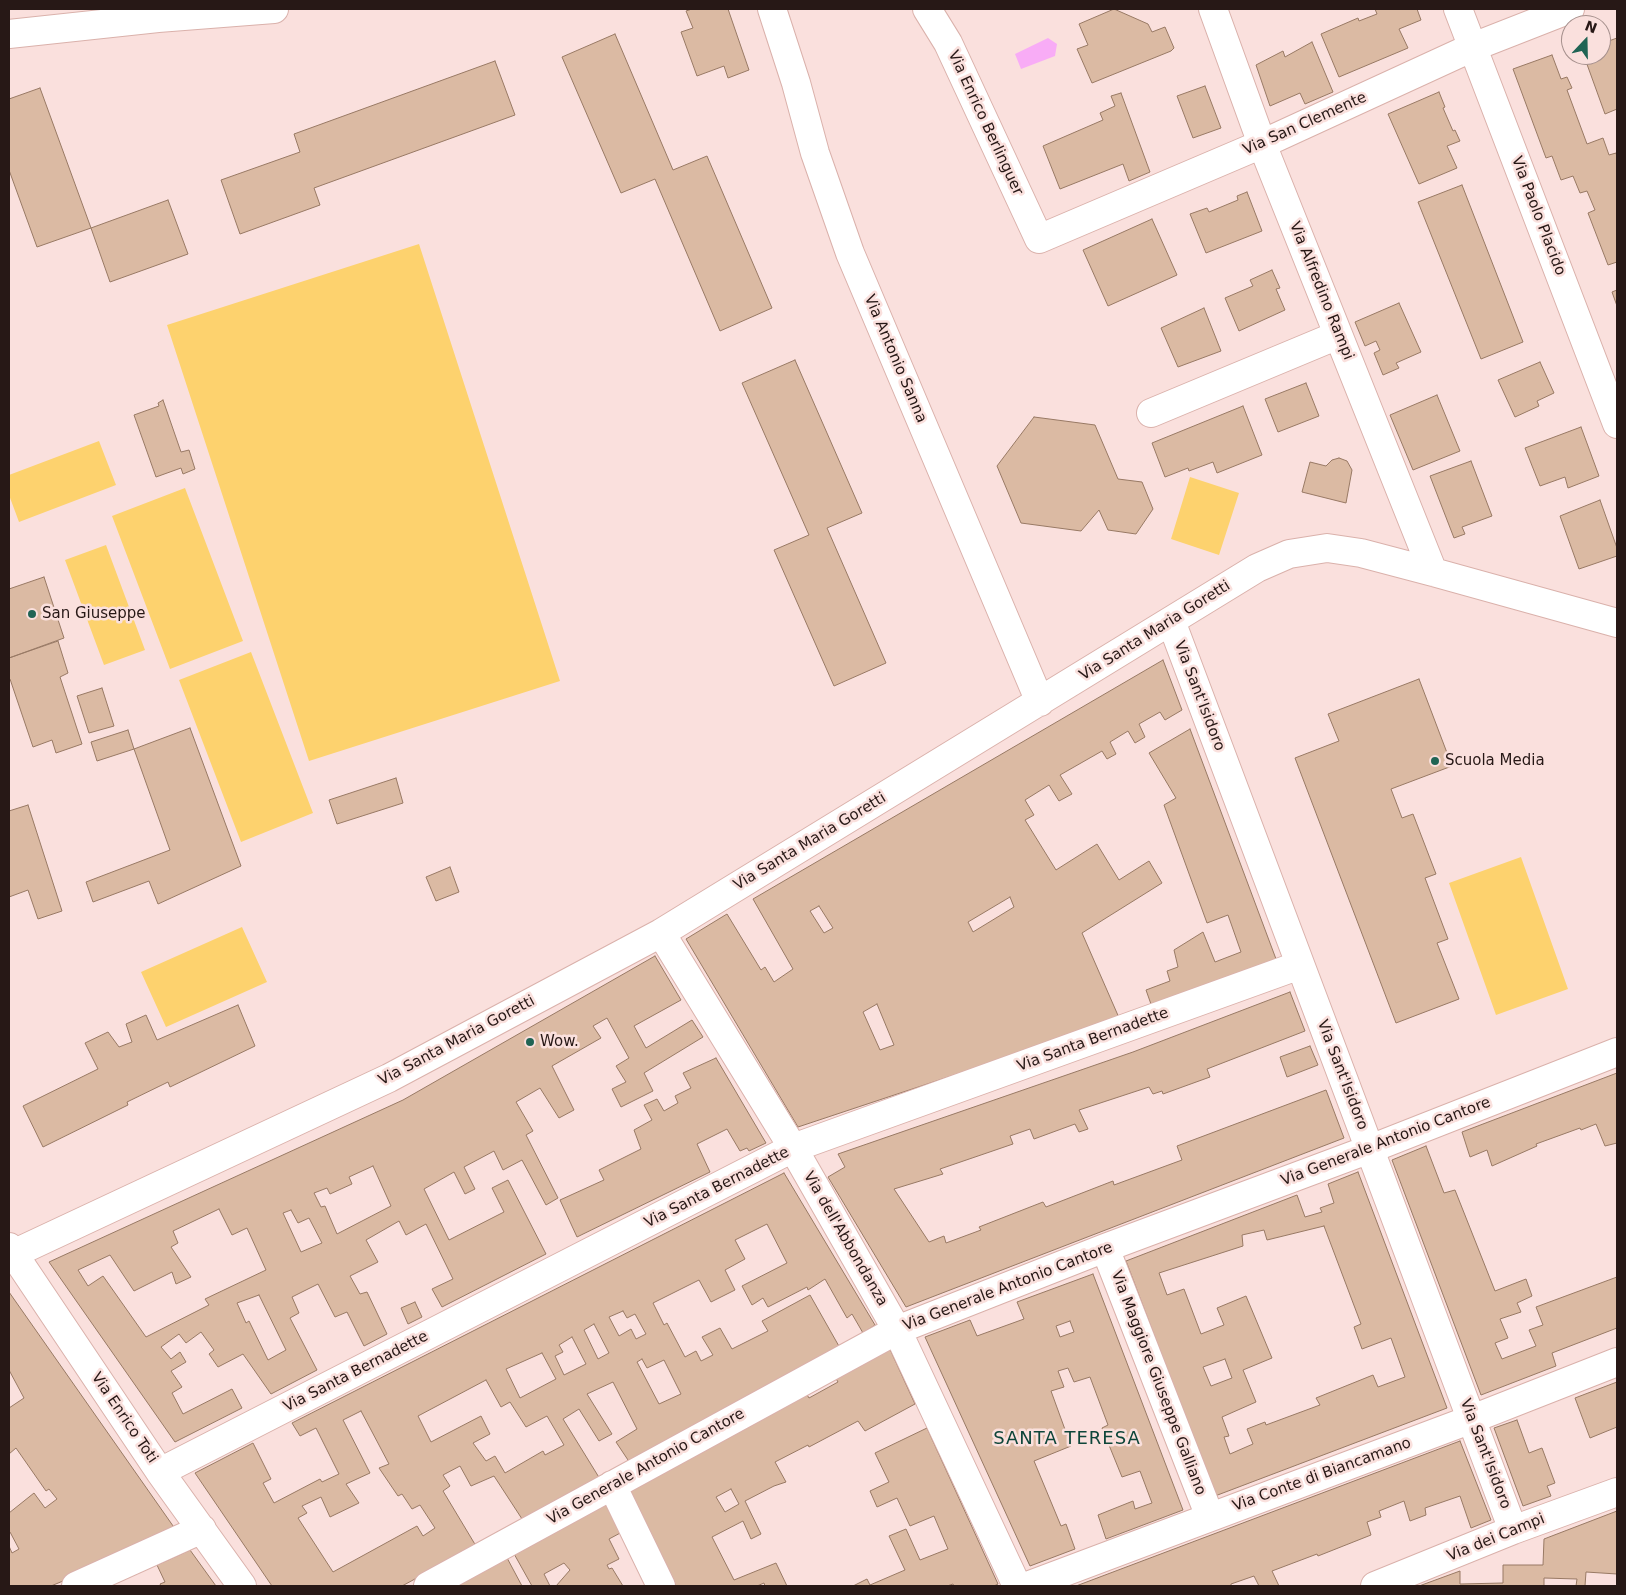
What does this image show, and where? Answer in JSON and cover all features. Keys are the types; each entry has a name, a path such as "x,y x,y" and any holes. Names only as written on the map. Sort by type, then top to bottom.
{"street":[{"path":"9,34 158,18 274,9"},
{"name":"Via Antonio Sanna","path":"772,9 796,83 814,152 850,254 1040,702"},
{"name":"Via Enrico Berlinguer","path":"926,9 948,43 1039,239"},
{"name":"Via Alfredino Rampi","path":"1213,9 1262,144 1433,572"},
{"name":"Via Paolo Placido","path":"1458,9 1617,424"},
{"name":"Via San Clemente","path":"1039,239 1262,144 1473,47 1570,9"},
{"path":"1151,413 1338,335"},
{"name":"Via Santa Maria Goretti","path":"11,1250 389,1078 660,933 1257,568 1289,554 1327,548 1361,554 1617,623"},
{"name":"Via Sant'Isidoro","path":"1170,621 1513,1530"},
{"name":"Via dell'Abbondanza","path":"660,933 794,1148 897,1330 1018,1586"},
{"name":"Via Santa Bernadette","path":"160,1472 794,1148 1300,965"},
{"name":"Via Generale Antonio Cantore","path":"428,1586 897,1330 1105,1248 1370,1149 1617,1052"},
{"name":"Via Maggiore Giuseppe Galliano","path":"1105,1248 1210,1517"},
{"name":"Via Enrico Toti","path":"11,1250 160,1472 242,1586"},
{"name":"Via Conte di Biancamano","path":"1027,1586 1472,1419 1617,1362"},
{"path":"612,1485 661,1586"},
{"name":"Via dei Campi","path":"1375,1586 1513,1530 1617,1492"},
{"path":"76,1586 202,1529"}],"shaded area":[{"path":"1048,38 1057,44 1055,56 1021,69 1015,54"},
{"path":"419,244 560,681 309,761 167,325"},
{"path":"99,441 116,485 19,522 9,495 9,475"},
{"path":"1190,477 1239,493 1219,555 1171,539"},
{"path":"185,488 243,641 170,669 112,516"},
{"path":"106,545 145,650 104,665 65,560"},
{"path":"251,652 313,813 241,842 179,680"},
{"path":"1521,857 1568,989 1496,1015 1449,883"},
{"path":"242,927 267,982 166,1027 141,972"}],"building":[{"path":"692,9 728,9 749,70 728,78 724,66 697,76 681,32 693,28 686,11"},
{"path":"1114,9 1148,24 1152,32 1165,27 1174,48 1171,51 1092,83 1077,49 1088,45 1079,24"},
{"path":"1375,9 1417,9 1421,20 1399,29 1408,48 1339,77 1321,34 1358,18 1359,21 1377,14"},
{"path":"615,34 673,170 707,156 772,308 720,331 655,179 621,193 562,57"},
{"path":"1617,38 1617,109 1605,114 1587,65 1611,65 1611,40"},
{"path":"1312,42 1333,92 1305,104 1300,93 1270,106 1256,65 1283,51 1285,57"},
{"path":"1552,55 1561,79 1567,77 1572,88 1567,90 1587,144 1603,138 1609,155 1616,153 1617,262 1608,265 1588,213 1595,210 1587,191 1580,193 1573,176 1561,180 1552,156 1546,158 1513,69"},
{"path":"495,61 515,115 314,188 320,205 240,234 221,180 300,152 294,134"},
{"path":"1205,86 1221,128 1193,138 1177,96"},
{"path":"40,88 91,228 37,247 9,170 9,99"},
{"path":"1439,92 1445,107 1443,108 1453,131 1455,130 1460,141 1447,146 1457,168 1419,184 1388,114"},
{"path":"1121,93 1150,172 1129,181 1123,164 1060,189 1043,146 1103,120 1100,113 1115,106 1111,96"},
{"path":"1462,185 1523,342 1481,359 1418,202"},
{"path":"1247,192 1262,231 1206,253 1190,214 1207,208 1209,212 1238,200 1237,196"},
{"path":"168,200 188,254 110,282 91,228"},
{"path":"1152,219 1177,275 1108,306 1083,250"},
{"path":"1272,270 1280,288 1276,289 1285,310 1239,331 1225,298 1253,286 1250,280"},
{"path":"1617,290 1617,306 1612,292"},
{"path":"1399,303 1421,352 1396,363 1399,368 1383,375 1374,353 1380,350 1376,341 1365,346 1355,322"},
{"path":"1204,308 1221,351 1178,367 1161,328"},
{"path":"795,360 862,513 827,528 886,663 834,686 774,550 809,535 742,383"},
{"path":"1540,362 1554,393 1537,401 1539,406 1515,417 1498,380"},
{"path":"1306,383 1319,416 1278,432 1265,399"},
{"path":"1437,395 1460,451 1413,470 1390,415"},
{"path":"163,400 181,452 189,450 195,469 183,474 181,468 156,477 134,415 159,406 158,403"},
{"path":"1243,406 1262,455 1217,473 1213,462 1189,471 1188,468 1165,477 1152,443"},
{"path":"1034,417 1095,425 1118,479 1142,482 1153,509 1136,534 1108,530 1099,510 1081,531 1021,523 997,466"},
{"path":"1581,427 1599,476 1568,488 1565,477 1540,486 1525,448"},
{"path":"1339,458 1347,461 1352,470 1346,503 1302,492 1310,462 1326,466 1332,460"},
{"path":"1471,461 1492,516 1462,527 1465,534 1454,538 1430,476"},
{"path":"1600,500 1617,548 1617,556 1579,569 1560,516"},
{"name":"San Giuseppe","path":"44,577 64,638 9,658 9,589"},
{"path":"58,641 68,673 60,677 82,744 56,753 52,740 33,747 9,679 9,658"},
{"path":"1163,660 1182,710 1165,720 1160,712 1139,724 1145,737 1135,743 1128,731 1110,742 1116,754 1107,759 1102,751 1060,775 1072,794 1059,801 1049,785 1025,800 1034,815 1025,820 1056,870 1097,844 1119,880 1149,861 1162,883 1082,933 1120,1020 798,1127 686,939 727,914 761,970 765,967 774,982 793,969 753,899","holes":["1010,897 1014,907 973,932 968,922","819,906 833,928 824,933 810,911","877,1004 894,1045 880,1050 863,1012"]},
{"path":"1419,679 1452,766 1391,789 1402,818 1413,814 1436,874 1425,878 1448,939 1437,943 1459,999 1396,1023 1295,758 1339,741 1328,714"},
{"path":"102,688 114,726 89,733 77,696"},
{"path":"190,728 241,866 158,904 149,881 93,902 86,882 170,850 134,749"},
{"path":"1190,729 1276,959 1152,1007 1146,990 1170,981 1167,971 1178,967 1174,950 1203,932 1215,962 1241,952 1228,915 1207,923 1164,805 1176,798 1149,753"},
{"path":"128,730 134,749 97,761 91,742"},
{"path":"396,778 403,803 337,824 329,800"},
{"path":"28,805 62,911 38,919 28,890 9,897 9,811"},
{"path":"450,867 459,892 436,901 426,877"},
{"path":"655,956 681,1000 634,1026 646,1048 692,1020 703,1037 644,1073 653,1091 621,1107 612,1089 626,1082 616,1066 629,1058 607,1018 593,1026 601,1038 552,1066 574,1110 559,1118 540,1088 516,1102 533,1131 526,1135 558,1198 546,1205 522,1160 503,1170 494,1151 464,1167 475,1189 465,1194 454,1172 424,1189 449,1240 504,1212 492,1188 508,1180 546,1254 442,1307 432,1289 453,1279 426,1224 406,1235 399,1221 366,1240 378,1262 350,1276 360,1294 367,1292 387,1334 364,1346 347,1312 335,1317 318,1284 292,1297 299,1313 290,1318 317,1370 271,1394 243,1354 218,1367 209,1354 214,1350 201,1332 186,1343 179,1334 161,1347 171,1359 180,1352 186,1362 171,1371 182,1387 172,1393 183,1414 232,1389 242,1408 175,1442 49,1262 403,1100","holes":["373,1166 391,1206 337,1234 325,1206 321,1207 314,1193 327,1188 330,1194 352,1184 349,1177","219,1209 232,1235 247,1228 266,1270 205,1299 209,1305 146,1337 103,1276 88,1286 78,1270 110,1255 134,1291 172,1272 176,1284 191,1277 171,1247 178,1243 173,1231","291,1210 298,1223 309,1218 322,1243 301,1252 283,1213","259,1295 286,1350 268,1360 249,1321 246,1323 237,1303"]},
{"path":"1290,992 1305,1031 1207,1069 1210,1077 1163,1094 1162,1091 1153,1094 1149,1087 1079,1110 1088,1129 1079,1132 1075,1124 1034,1139 1030,1129 1010,1136 1013,1144 940,1169 943,1174 894,1189 929,1242 944,1236 946,1243 981,1230 979,1227 1043,1202 1046,1207 1113,1181 1114,1185 1182,1160 1177,1146 1326,1090 1344,1138 906,1307 828,1177 845,1167 838,1154 1133,1052"},
{"path":"238,1005 255,1046 170,1087 168,1082 127,1102 128,1105 43,1147 23,1106 98,1069 85,1043 108,1032 119,1047 132,1042 126,1024 146,1015 157,1040"},
{"path":"1310,1046 1318,1065 1287,1077 1280,1057"},
{"path":"716,1058 766,1143 749,1151 747,1148 740,1151 727,1129 697,1144 710,1172 577,1237 560,1200 604,1180 599,1170 641,1149 634,1130 652,1120 644,1105 657,1099 664,1111 678,1103 675,1096 691,1088 683,1073"},
{"path":"1617,1073 1617,1143 1605,1146 1596,1124 1536,1144 1537,1146 1492,1166 1487,1150 1470,1157 1462,1132"},
{"path":"1426,1146 1444,1193 1455,1190 1495,1291 1526,1279 1532,1296 1517,1303 1521,1312 1500,1319 1508,1338 1495,1343 1502,1359 1536,1346 1529,1330 1543,1325 1536,1307 1617,1277 1617,1328 1552,1353 1556,1366 1481,1395 1392,1160"},
{"path":"1358,1172 1447,1408 1215,1496 1126,1261 1297,1195 1305,1217 1322,1212 1320,1208 1334,1203 1328,1184","holes":["1324,1226 1361,1324 1354,1327 1362,1349 1391,1338 1405,1377 1378,1387 1373,1375 1316,1398 1320,1405 1266,1425 1265,1422 1247,1429 1253,1444 1230,1454 1224,1437 1229,1436 1222,1417 1256,1402 1243,1370 1272,1358 1246,1296 1217,1308 1224,1325 1201,1334 1184,1289 1167,1295 1159,1273 1243,1246 1242,1235 1264,1230 1267,1240","1225,1359 1232,1378 1211,1386 1203,1367"]},
{"path":"784,1173 875,1325 863,1333 852,1314 847,1318 825,1279 808,1290 807,1287 768,1307 763,1298 752,1305 742,1286 787,1263 767,1224 735,1240 745,1259 725,1270 735,1290 711,1302 699,1280 653,1303 664,1325 667,1323 685,1357 696,1351 701,1361 713,1355 702,1337 720,1328 732,1349 768,1331 762,1321 810,1295 840,1348 630,1463 616,1442 637,1429 613,1382 587,1394 612,1434 599,1441 579,1409 563,1419 600,1479 524,1522 494,1476 471,1486 460,1466 443,1475 450,1486 443,1491 476,1546 402,1586 272,1586 195,1473 253,1443 271,1479 263,1483 274,1503 320,1479 322,1482 339,1474 316,1428 300,1436 292,1423","holes":["623,1311 627,1318 635,1314 646,1334 636,1339 631,1329 619,1336 609,1317","594,1324 609,1353 598,1359 584,1330","572,1337 586,1364 564,1375 555,1356 563,1352 559,1345","542,1353 556,1379 520,1398 506,1369","642,1359 647,1368 664,1360 681,1394 659,1404 637,1362","486,1380 501,1407 510,1402 526,1427 547,1416 564,1445 545,1455 543,1451 505,1473 495,1456 486,1461 473,1443 490,1434 481,1416 431,1442 418,1416","361,1411 389,1464 379,1468 398,1496 402,1494 412,1509 420,1505 435,1528 423,1536 417,1526 333,1572 298,1518 307,1513 302,1506 321,1497 330,1517 359,1503 346,1484 370,1473 343,1420"]},
{"path":"1093,1274 1183,1510 1106,1539 1098,1515 1133,1501 1135,1509 1152,1503 1140,1471 1122,1477 1102,1428 1108,1425 1090,1377 1074,1382 1068,1368 1058,1371 1064,1387 1051,1391 1071,1446 1034,1461 1061,1526 1066,1524 1075,1549 1030,1566 925,1337 970,1320 977,1336 1024,1319 1017,1302","holes":["1070,1321 1074,1332 1060,1337 1056,1326"]},
{"path":"9,1292 178,1533 51,1586 9,1586 9,1546 12,1553 19,1549 9,1532 9,1513 34,1493 45,1508 57,1499 49,1489 46,1491 16,1448 9,1454 9,1408 24,1398 9,1370"},
{"path":"415,1302 422,1317 408,1324 401,1308"},
{"path":"889,1347 915,1404 865,1431 858,1421 809,1447 808,1445 775,1462 786,1482 745,1501 761,1534 751,1539 743,1521 712,1537 734,1580 776,1563 787,1586 765,1586 764,1583 757,1586 676,1586 629,1489 806,1393 809,1398 838,1382 835,1377","holes":["731,1489 739,1504 725,1512 716,1497"]},
{"path":"1617,1382 1617,1427 1590,1438 1575,1398"},
{"path":"1517,1420 1529,1453 1542,1448 1555,1483 1547,1486 1551,1496 1523,1506 1494,1428"},
{"path":"927,1428 998,1584 994,1586 954,1586 953,1584 947,1586 853,1586 867,1579 870,1585 905,1570 889,1536 906,1529 920,1560 948,1549 934,1516 910,1526 897,1498 877,1507 870,1491 889,1482 875,1453"},
{"path":"1460,1441 1491,1520 1471,1528 1460,1496 1425,1508 1426,1515 1410,1521 1404,1501 1379,1511 1381,1517 1367,1522 1371,1535 1318,1556 1317,1554 1272,1571 1279,1586 1259,1586 1254,1576 1231,1584 1231,1586 1076,1586"},
{"path":"608,1500 624,1531 609,1539 619,1559 607,1565 609,1569 612,1568 623,1586 556,1586 570,1570 564,1563 544,1574 550,1586 532,1586 513,1552"},
{"path":"1617,1511 1617,1574 1586,1572 1585,1586 1576,1586 1577,1579 1544,1578 1544,1586 1419,1586 1460,1571 1460,1584 1503,1583 1503,1565 1543,1565 1544,1539"},
{"path":"190,1550 216,1586 161,1586 160,1584 165,1582 157,1565"},
{"path":"506,1556 522,1586 451,1586"}],"place":[{"name":"San Giuseppe","path":"32,614"},
{"name":"Scuola Media","path":"1435,761"},
{"name":"Wow.","path":"530,1042"}],"district":[{"name":"SANTA TERESA","path":"1067,1439"}]}
